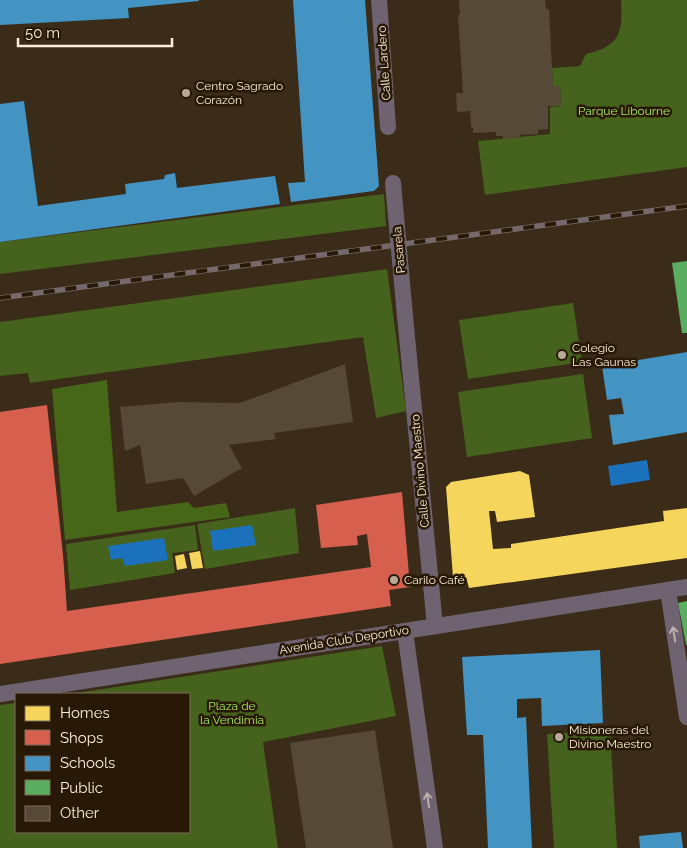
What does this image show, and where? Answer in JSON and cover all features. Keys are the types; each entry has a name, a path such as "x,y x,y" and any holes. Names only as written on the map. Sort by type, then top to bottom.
{"street":[{"name":"Calle Lardero","path":"378,0 388,127"},
{"name":"Pasarela","path":"393,183 406,316"},
{"name":"Calle Divino Maestro","path":"406,316 435,626"},
{"name":"Avenida Club Deportivo","path":"0,694 687,587"},
{"path":"668,590 687,717"},
{"path":"405,631 435,848"}],"green space":[{"name":"Parque Libourne","path":"621,0 687,0 687,167 485,195 478,141 550,134 550,107 561,106 560,87 553,87 552,68 580,66 586,54 606,47 613,42 620,29"},
{"path":"384,194 386,226 0,274 0,242"},
{"path":"387,269 406,411 376,418 363,337 30,383 28,373 0,376 0,322"},
{"path":"573,303 582,362 468,379 459,320"},
{"path":"583,374 592,438 467,457 458,392"},
{"path":"107,380 117,512 188,502 194,508 226,503 230,517 65,540 52,389"},
{"path":"295,508 299,553 205,569 197,524"},
{"path":"195,525 198,550 172,553 175,573 70,590 66,544"},
{"name":"Plaza de la Vendimia","path":"382,646 396,716 263,742 278,848 0,848 0,705 15,703 15,833 190,833 190,693 76,693"},
{"path":"610,730 617,848 554,848 547,734"}],"water":[{"path":"647,460 650,480 611,486 608,466"},
{"path":"252,525 256,545 213,551 210,531"},
{"path":"164,538 168,560 125,566 122,558 111,560 108,546"}],"building: Homes":[{"path":"520,471 529,475 535,517 497,522 495,511 489,511 493,549 511,548 511,544 664,521 663,511 687,508 687,558 469,588 466,577 453,577 446,487 451,482"},
{"path":"200,551 203,568 192,569 189,553"},
{"path":"184,554 187,568 177,570 175,556"}],"building: Shops":[{"path":"47,405 67,611 371,567 367,534 357,536 358,545 321,548 316,505 402,492 410,587 389,590 391,606 0,664 0,412"}],"building: Schools":[{"path":"0,0 199,1 128,8 129,18 0,25"},
{"path":"293,0 365,0 379,186 374,191 291,202 288,183 305,182"},
{"path":"24,101 38,206 126,194 125,184 164,179 165,175 175,173 177,188 275,176 280,204 0,242 0,104"},
{"path":"687,352 687,432 613,445 609,415 624,414 621,398 607,400 602,366"},
{"path":"600,650 603,723 542,726 541,698 517,699 517,718 526,717 532,848 488,848 483,735 467,735 462,657"},
{"path":"681,832 683,848 640,848 639,836"}],"building: Public":[{"path":"687,261 687,333 682,333 672,263"},
{"path":"687,601 687,645 686,645 678,603"}],"building: Other":[{"path":"459,0 545,0 546,9 549,9 553,87 560,86 561,106 548,106 548,129 538,130 538,134 519,135 519,138 503,139 503,136 496,136 496,132 473,133 470,111 457,112 456,93 463,93 458,15 460,14"},
{"path":"345,364 353,422 274,433 276,439 229,445 242,468 194,496 183,478 146,484 140,445 125,451 120,407 178,402 240,403"},
{"path":"375,730 393,848 306,848 290,743"}],"railway":[{"path":"0,298 687,206"}],"place":[{"name":"Centro Sagrado Corazón","path":"186,93"},
{"name":"Colegio Las Gaunas","path":"562,355"},
{"name":"Carilo Café","path":"394,580"},
{"name":"Misioneras del Divino Maestro","path":"559,737"}]}
